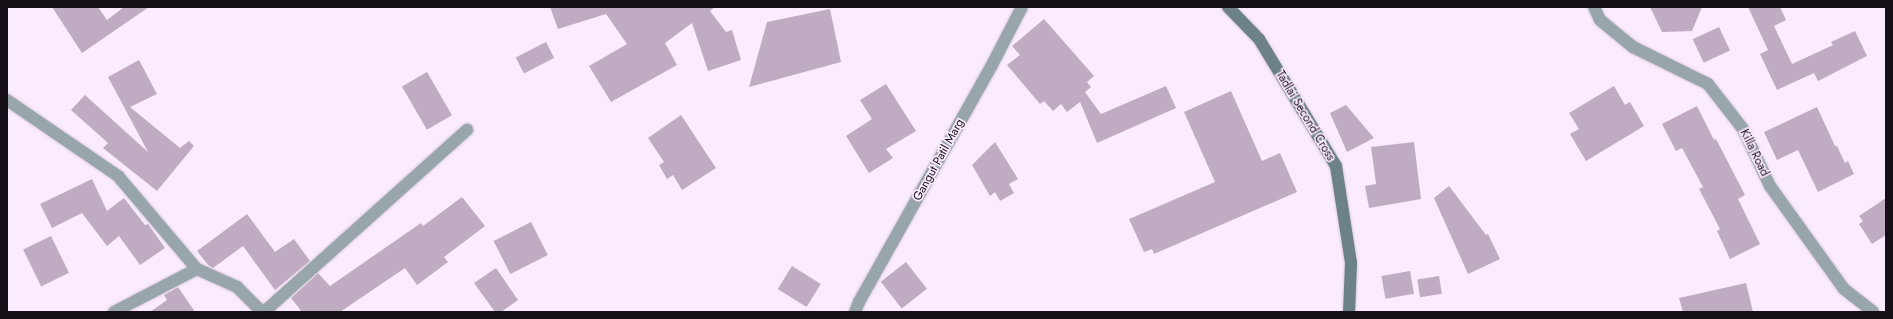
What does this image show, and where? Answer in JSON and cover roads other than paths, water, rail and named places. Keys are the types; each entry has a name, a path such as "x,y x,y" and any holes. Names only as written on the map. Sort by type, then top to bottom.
{"main road":[{"name":"Tadlai Second Cross","path":"1228,7 1259,40 1336,166 1351,263 1349,312"}],"street":[{"name":"Gangut Patil Marg","path":"855,312 859,302 992,65 1022,7"},
{"name":"Killa Road","path":"1594,7 1600,20 1633,47 1708,84 1743,129 1770,186 1830,270 1844,289 1872,312"},
{"path":"7,100 118,176 197,268 237,286 263,312 467,130"},
{"path":"114,312 197,268"}]}
